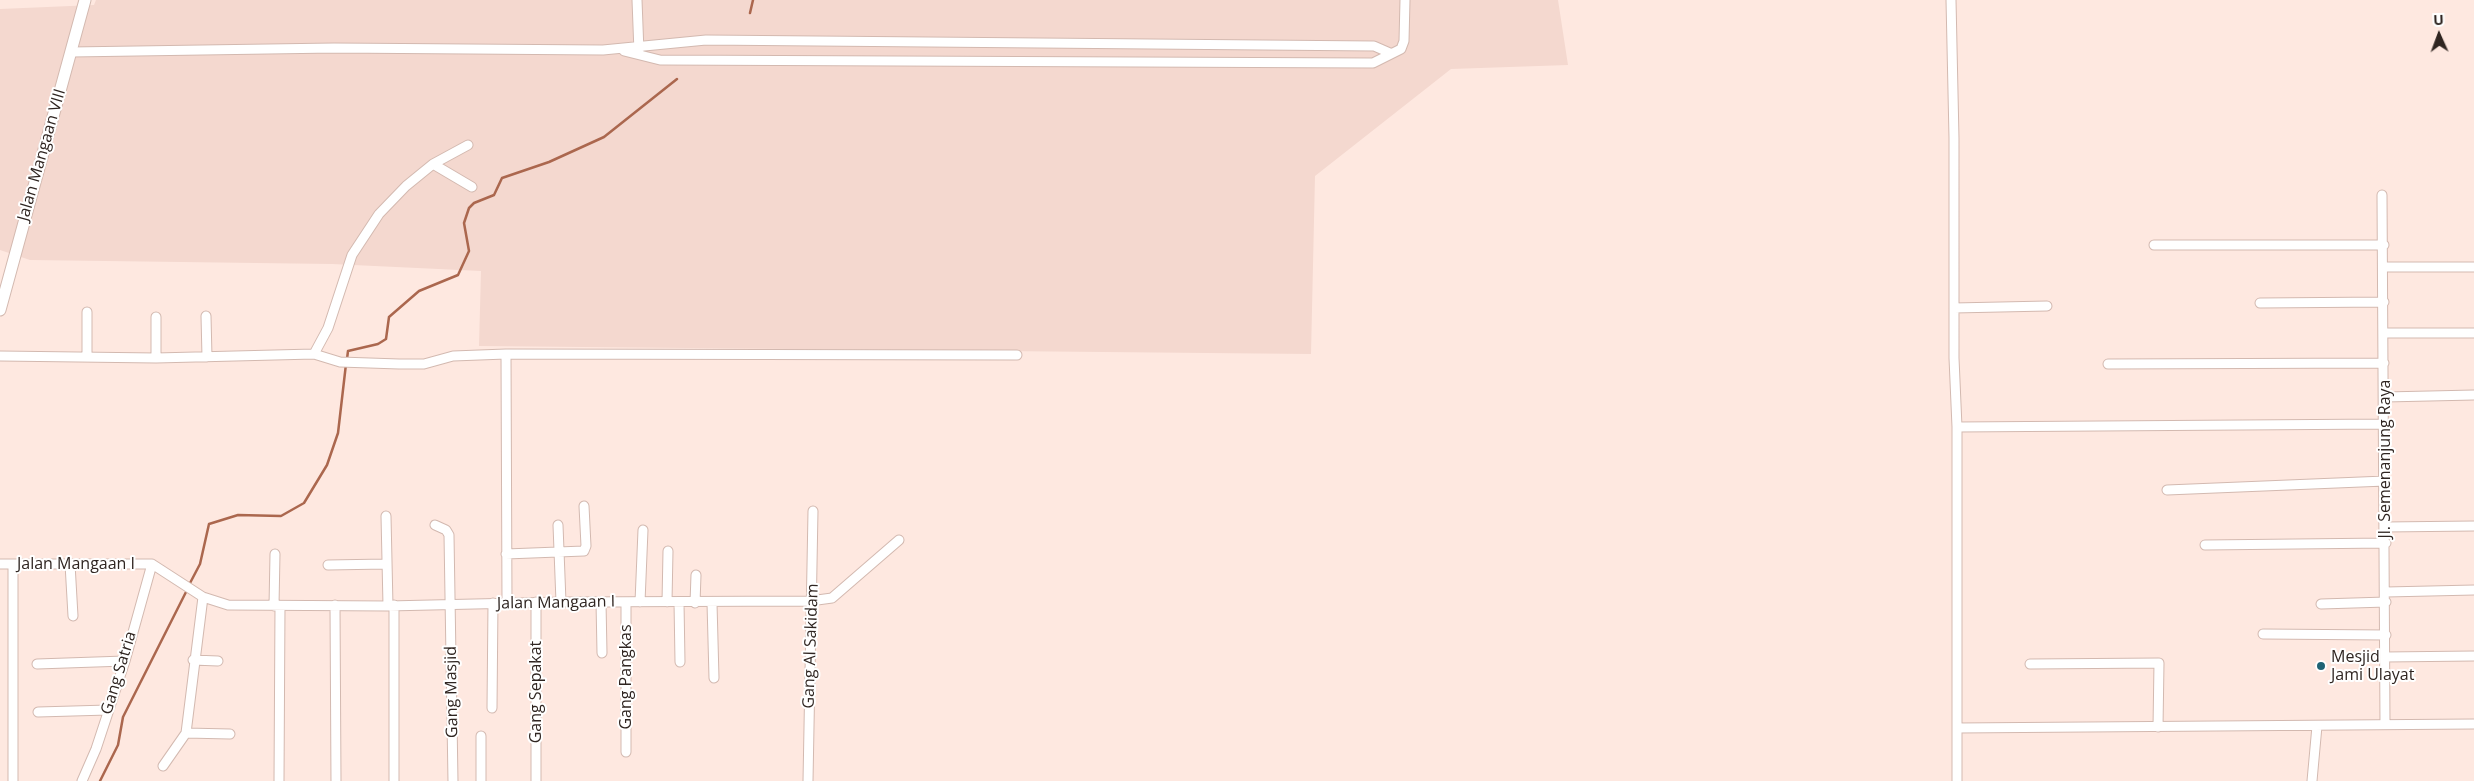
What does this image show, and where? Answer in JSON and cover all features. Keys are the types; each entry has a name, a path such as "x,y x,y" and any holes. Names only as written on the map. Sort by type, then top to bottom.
{"street":[{"name":"Jalan Mangaan VIII","path":"0,310 85,0"},
{"path":"637,0 638,51"},
{"path":"638,51 660,60 1373,63 1390,53 1397,52 1403,46 1405,0"},
{"path":"1951,0 1957,427 1957,781"},
{"path":"71,52 334,48 618,49 638,51 706,40 1374,46 1390,53"},
{"path":"314,354 328,328 352,255 364,235 386,207 433,164 468,145"},
{"path":"433,164 472,187"},
{"name":"Jl. Semenanjung Raya","path":"2382,194 2386,527 2385,724"},
{"path":"2154,245 2384,244"},
{"path":"2384,267 2474,267"},
{"path":"2260,303 2384,302"},
{"path":"1954,308 2047,306"},
{"path":"87,312 87,358"},
{"path":"206,316 207,357"},
{"path":"156,317 156,358"},
{"path":"2384,333 2474,333"},
{"path":"0,356 156,358 314,354 345,362 424,364 452,356 506,354 1017,355"},
{"path":"506,354 507,603"},
{"path":"2108,364 2384,363"},
{"path":"2385,397 2474,394"},
{"path":"1957,427 2385,424"},
{"path":"2167,490 2385,481"},
{"path":"506,554 559,550 583,552 586,550 584,506"},
{"name":"Gang Al Sakidam","path":"808,781 810,601 813,594 813,511"},
{"path":"386,516 386,564 391,605 394,781"},
{"name":"Gang Masjid","path":"435,525 446,530 449,535 453,781"},
{"path":"558,525 561,602"},
{"path":"2386,527 2474,526"},
{"path":"640,602 643,530"},
{"name":"Jalan Mangaan I","path":"0,564 152,564 203,597 228,605 810,601 832,598 899,540"},
{"path":"2205,545 2386,543"},
{"path":"667,602 668,551"},
{"path":"275,554 279,781"},
{"path":"13,564 13,781"},
{"path":"70,564 73,616"},
{"name":"Gang Satria","path":"82,781 96,749 152,564"},
{"path":"328,565 386,564"},
{"path":"695,602 696,576"},
{"path":"2386,592 2474,590"},
{"path":"163,766 186,733 193,660 203,597"},
{"name":"Gang Sepakat","path":"536,602 536,781"},
{"path":"600,602 602,653"},
{"name":"Gang Pangkas","path":"626,602 626,752"},
{"path":"678,602 680,662"},
{"path":"2321,604 2386,602"},
{"path":"492,708 493,603"},
{"path":"712,603 714,678"},
{"path":"335,605 336,781"},
{"path":"2263,634 2386,635"},
{"path":"2385,657 2474,656"},
{"path":"193,660 218,661"},
{"path":"36,664 124,661"},
{"path":"2030,664 2158,663 2160,667 2158,727"},
{"path":"38,712 108,710"},
{"path":"1958,728 2474,724"},
{"path":"2312,781 2317,726"},
{"path":"186,733 230,734"},
{"path":"481,736 481,781"}],"shaded area":[{"path":"96,0 1558,0 1568,65 1451,69 1315,176 1311,354 479,346 481,271 332,264 30,260 0,250 0,9 94,5"}],"waterway":[{"path":"750,13 753,0"},
{"path":"347,359 348,351 378,344 386,339 389,317 419,291 458,275 469,251 464,223 469,208 474,203 494,195 502,178 549,162 604,137 677,79"},
{"path":"189,585 200,564 209,524 238,515 281,516 304,503 327,465 338,433 346,364"},
{"path":"100,781 118,745 123,717 187,590"}],"place":[{"name":"Mesjid Jami Ulayat","path":"2321,666"}]}
